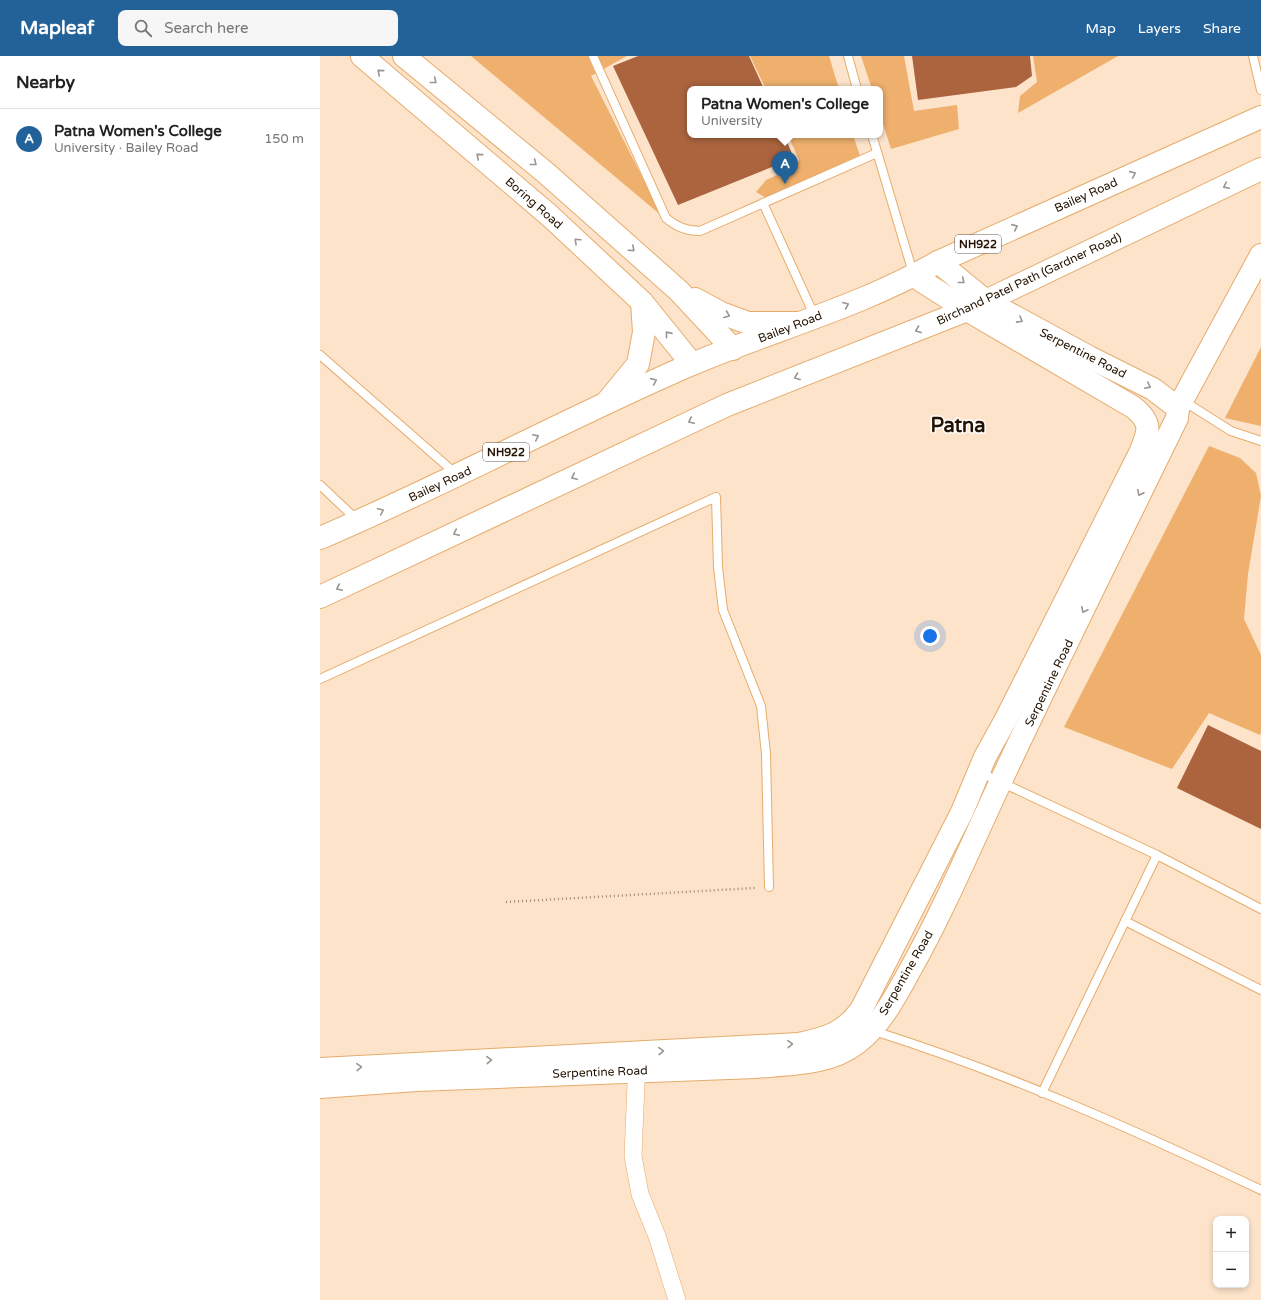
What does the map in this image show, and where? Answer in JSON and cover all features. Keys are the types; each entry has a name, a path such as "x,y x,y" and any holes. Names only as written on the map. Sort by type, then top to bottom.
{"main road":[{"name":"Boring Road","path":"362,56 550,216 642,302 692,364"},
{"path":"404,56 546,173 679,291 733,349"},
{"name":"Bailey Road","path":"320,538 359,522 458,476 606,402 692,364 809,320 914,276 938,262 1261,117"},
{"name":"Birchand Patel Path (Gardner Road)","path":"320,597 727,405 977,306 1261,169"},
{"name":"Serpentine Road","path":"320,1087 637,1061 755,1067 810,1062 838,1055 844,1041 856,1044 889,1008 925,945 1001,781 1173,425 1180,404 1261,255"},
{"path":"938,262 977,306"},
{"path":"844,1041 851,1024 861,1010 962,812 979,772 1140,453 1149,425 1142,414 1133,407 977,306 914,276"},
{"path":"679,291 721,313 748,323 809,320"},
{"path":"606,402 638,364 644,332 642,302"},
{"name":"Serpentine Road","path":"977,306 1089,357 1180,404"},
{"path":"320,1069 637,1061"}],"street":[{"path":"637,1061 633,1156 640,1194 657,1236 677,1300"}],"lane":[{"path":"593,56 666,218 672,223 688,231 700,231 877,153"},
{"path":"848,56 856,86"},
{"path":"1253,56 1261,90"},
{"path":"873,138 896,210 914,276"},
{"path":"763,203 809,320"},
{"path":"320,355 458,476"},
{"path":"1180,404 1231,431 1261,440"},
{"path":"320,485 359,522"},
{"path":"320,679 716,497 718,567 723,610 761,706 766,754 769,887"},
{"path":"979,772 1157,855 1261,909"},
{"path":"1042,1093 1157,855"},
{"path":"1125,921 1261,990"},
{"path":"870,1030 916,1045 1042,1093 1150,1138 1261,1190"}],"path":[{"path":"506,902 769,887"}],"shaded area":[{"path":"471,56 627,56 591,76 662,216"},
{"path":"750,56 829,56 838,86 765,86"},
{"path":"861,56 904,56 914,111 957,105 959,129 891,149 883,124 883,86 871,86"},
{"path":"1033,56 1118,56 1018,113 1020,96 1037,82"},
{"path":"789,138 854,138 862,162 766,198 756,192 766,180 793,168 799,160"},
{"path":"1261,347 1261,426 1225,418"},
{"path":"1209,446 1240,458 1256,473 1261,496 1248,574 1244,619 1261,655 1261,732 1260,735 1209,713 1172,769 1064,727"}],"building":[{"path":"638,56 749,56 763,86 687,86 687,138 785,138 794,158 678,205 613,66"},
{"path":"912,56 1030,56 1032,76 1016,87 918,100"},
{"path":"1208,725 1261,751 1261,829 1177,788"}],"place":[{"name":"Patna Women's College","path":"785,184"}],"district":[{"name":"Patna","path":"958,425"}]}
